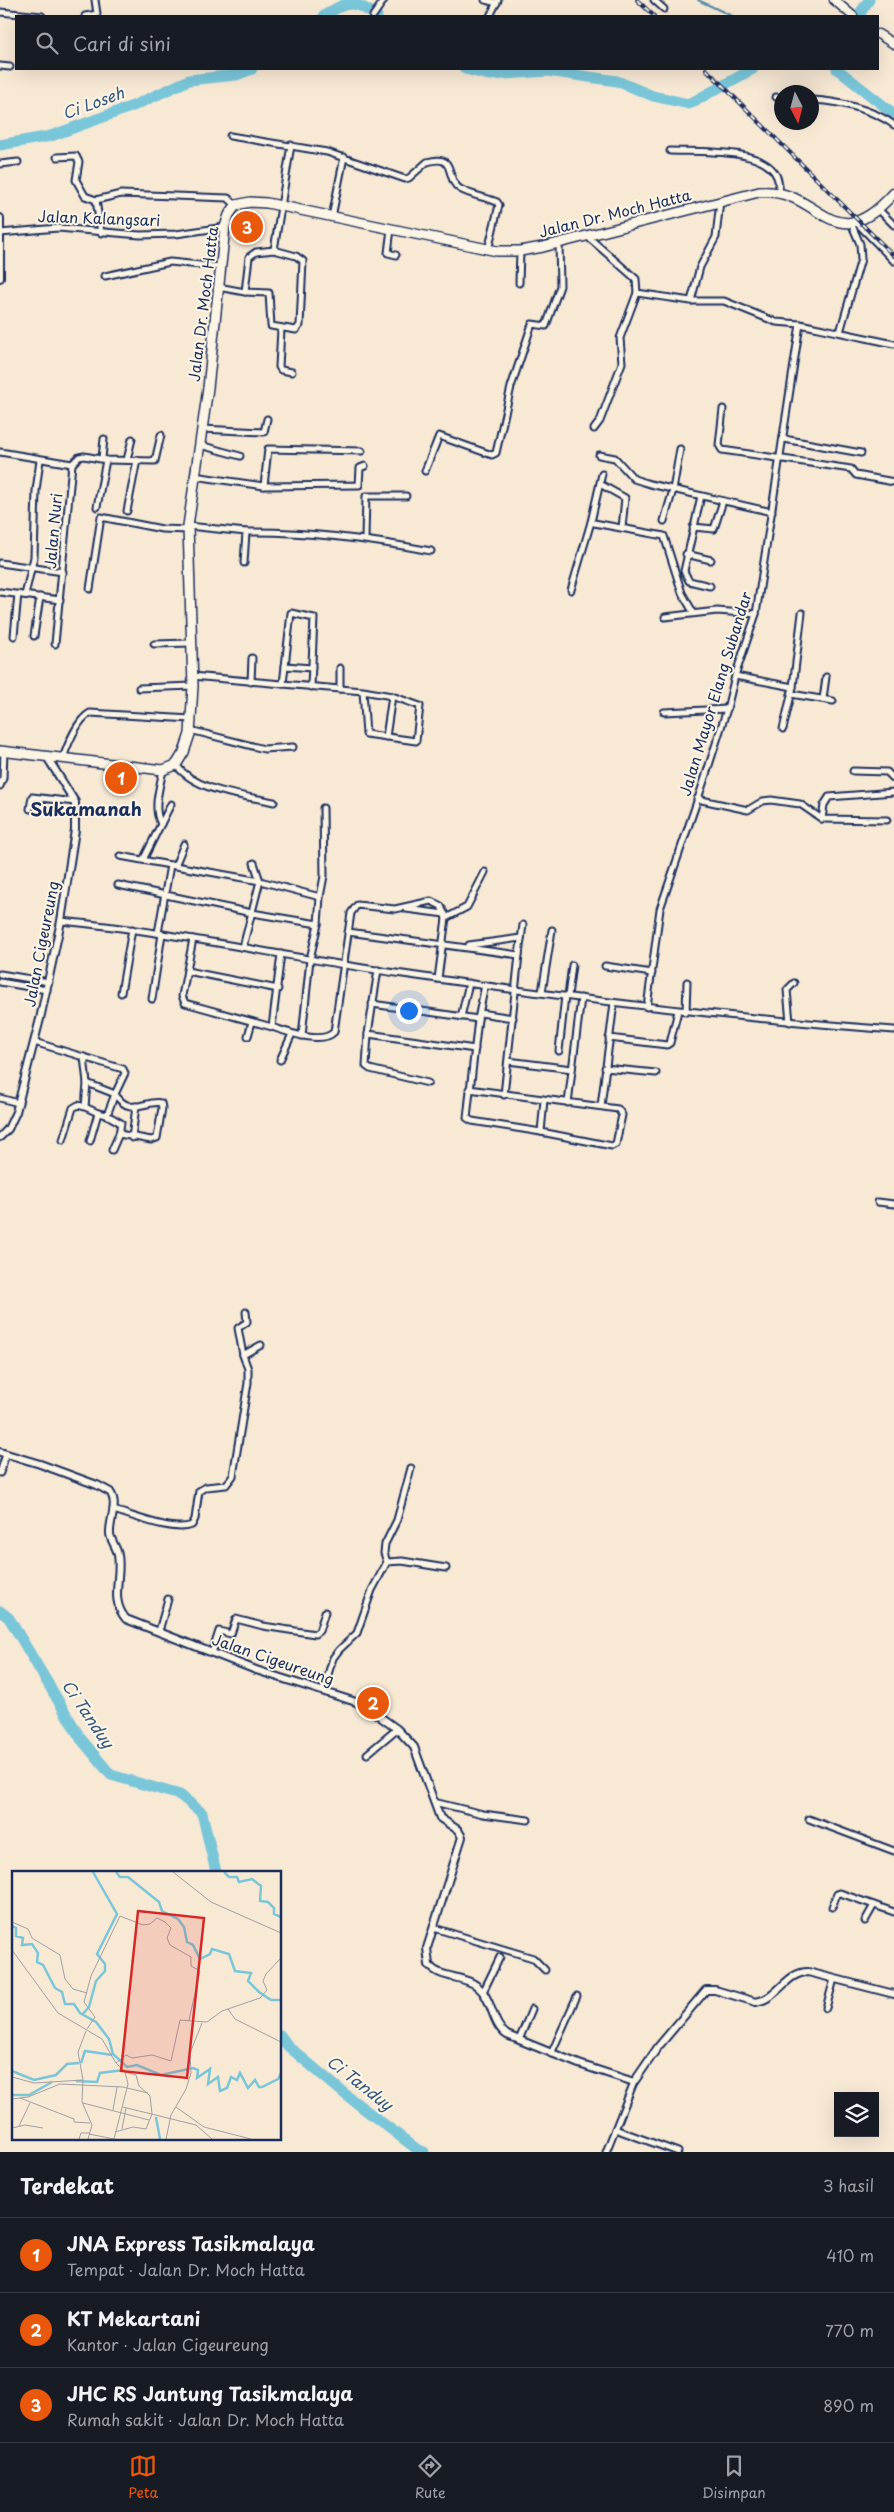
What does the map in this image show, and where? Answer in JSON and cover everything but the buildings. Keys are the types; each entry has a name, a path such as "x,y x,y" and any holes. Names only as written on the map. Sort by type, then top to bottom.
{"highway":[{"name":"Jalan Dr. Moch Hatta","path":"176,765 184,752 191,719 192,676 188,528 202,429 225,227 229,215 236,205 257,202 282,206 488,250 520,251 559,243 759,192 780,193 838,221 854,223"},
{"path":"854,223 879,210 894,193"},
{"path":"2,751 163,770 176,765"}],"main road":[{"path":"834,0 851,15"},
{"path":"879,35 894,44"}],"street":[{"path":"90,15 96,14 96,0"},
{"path":"485,0 497,2 490,15"},
{"path":"654,0 664,9"},
{"path":"374,15 382,2"},
{"path":"0,12 32,15"},
{"path":"0,66 10,66"},
{"path":"819,101 834,102 857,109 894,125"},
{"path":"230,136 291,145 344,158 408,179 427,162 435,160 448,164 454,183 459,188 479,198 498,202 499,205 488,250"},
{"path":"274,250 291,145"},
{"path":"670,151 716,152 753,158 775,175 780,193"},
{"path":"57,157 76,156 79,162 76,180 85,196 96,200 121,194 228,198 236,205"},
{"path":"332,217 344,158"},
{"path":"0,164 18,162"},
{"path":"96,200 101,233"},
{"path":"691,301 700,267 716,237 720,201"},
{"path":"879,210 894,224"},
{"path":"0,218 0,278"},
{"path":"854,223 894,261"},
{"path":"840,332 861,259 860,244 854,223"},
{"name":"Jalan Kalangsari","path":"1,233 42,228 140,236 176,234 225,227"},
{"path":"391,229 388,253 396,255"},
{"path":"587,236 636,279 637,293 620,338 622,362 600,421 594,428"},
{"path":"425,471 439,436 492,455 496,453 511,387 532,324 546,326 559,289 559,243"},
{"path":"218,287 245,292 269,293 271,296 271,326 281,330 299,328 303,261 296,256 274,250 256,252 249,258 245,292"},
{"path":"520,251 520,283"},
{"path":"105,276 170,262 220,267"},
{"path":"637,293 691,301 724,301 770,320 800,324 894,344"},
{"name":"Jalan Mayor Elang Subandar","path":"647,1007 660,909 727,709 735,676 756,614 800,324"},
{"path":"281,330 279,367 281,370 292,372"},
{"path":"723,409 718,445 720,449 780,460 851,469 856,475 894,482"},
{"path":"202,429 264,432 267,419"},
{"path":"0,452 72,464 81,456 104,459 156,460 161,435"},
{"path":"97,507 104,459 104,439"},
{"path":"127,460 132,439"},
{"path":"784,439 860,453"},
{"path":"200,445 240,456"},
{"path":"264,486 268,449 362,451"},
{"path":"664,521 673,490 680,449"},
{"path":"599,455 603,454 615,458 634,479 673,490 772,512"},
{"path":"25,595 28,576 32,567 35,539 36,491 40,460"},
{"path":"127,511 137,460"},
{"name":"Jalan Nuri","path":"55,644 72,464"},
{"path":"194,476 264,486 359,485 360,468 365,466"},
{"path":"571,590 591,522 602,474"},
{"path":"600,484 625,498 622,528"},
{"path":"365,539 366,496 406,496"},
{"path":"701,496 684,564 687,580 710,586"},
{"path":"693,527 714,529 722,501"},
{"path":"90,589 100,517 162,529 188,528 246,532 299,532 365,539 431,551"},
{"path":"591,522 661,535 666,538 682,593 693,612"},
{"path":"244,562 246,532"},
{"path":"686,554 711,560"},
{"path":"0,563 63,572"},
{"path":"0,592 60,600"},
{"path":"14,636 18,594"},
{"path":"34,636 40,597"},
{"path":"665,617 693,612 756,614"},
{"path":"283,684 291,613 314,617 311,687"},
{"path":"783,728 793,687 802,613"},
{"path":"154,644 191,643"},
{"path":"251,682 252,658"},
{"path":"285,666 312,668"},
{"path":"340,668 340,689"},
{"path":"192,676 363,691 392,696 420,706 418,732 414,743 365,733 363,691"},
{"path":"735,676 793,687"},
{"path":"823,699 826,677"},
{"path":"139,688 192,686"},
{"path":"791,694 833,701"},
{"path":"386,737 392,696"},
{"path":"664,712 727,709"},
{"path":"63,758 71,738 85,716 90,713 191,719"},
{"path":"190,730 255,748 293,747"},
{"path":"0,786 3,778 2,751"},
{"name":"Jalan Cigeureung","path":"0,1137 10,1125 18,1103 49,982 76,830 75,802 47,756"},
{"path":"176,765 188,778 229,792 274,802"},
{"path":"161,824 157,817 156,808 163,770"},
{"path":"853,771 887,772 894,779"},
{"path":"822,819 824,805 828,797 894,792"},
{"path":"30,809 32,797 75,802"},
{"path":"697,799 748,810 765,801 797,803 822,819 887,820"},
{"path":"143,860 170,804"},
{"path":"302,1036 310,958 318,924 324,876 323,808"},
{"path":"152,999 164,896 173,865 184,844"},
{"path":"120,856 260,881 320,897"},
{"path":"243,947 260,881 254,862"},
{"path":"193,939 182,996 184,1003 292,1034 326,1038 334,1032 353,909 361,904 446,916 467,907 485,872"},
{"path":"118,885 164,896 318,924"},
{"path":"400,909 431,901 441,906 446,916 438,979"},
{"path":"61,922 132,929 378,970 614,1003 686,1012 894,1030"},
{"path":"504,1094 516,990 518,955 523,925"},
{"path":"121,993 132,929"},
{"path":"542,992 552,930"},
{"path":"348,932 443,943 518,955"},
{"path":"461,946 521,938"},
{"path":"272,1027 282,954"},
{"path":"559,1052 572,966"},
{"path":"605,966 652,973"},
{"path":"378,970 368,1034 366,1063 368,1068 428,1084"},
{"path":"187,971 278,989"},
{"path":"0,974 49,982"},
{"path":"0,982 47,990"},
{"path":"686,1012 687,982"},
{"path":"461,1017 469,983"},
{"path":"790,1022 787,990 794,983"},
{"path":"469,1089 618,1109 622,1112 618,1141 614,1145 469,1120 467,1116 469,1089 474,1049 486,985"},
{"path":"568,1103 580,998"},
{"path":"601,1106 614,1003"},
{"path":"372,1004 461,1017 513,1018"},
{"path":"609,1038 667,1045 670,1043 678,1011"},
{"path":"248,1036 252,1022"},
{"path":"280,1060 292,1034"},
{"path":"368,1034 474,1049"},
{"path":"33,1046 39,1049 44,1045 124,1069 125,1073 107,1115"},
{"path":"84,1057 87,1083 85,1107"},
{"path":"508,1061 572,1069"},
{"path":"605,1068 656,1073"},
{"path":"87,1083 115,1094 123,1102 136,1106 142,1107 156,1102 161,1103 162,1108 157,1138 151,1140 132,1138 119,1134"},
{"path":"0,1098 18,1103"},
{"path":"541,1132 544,1100"},
{"path":"63,1140 73,1108 78,1105 107,1115 121,1123 119,1134 112,1150"},
{"path":"132,1138 136,1106"},
{"path":"90,1141 98,1113"},
{"path":"878,1202 894,1204"},
{"path":"113,1510 154,1522 186,1527 194,1522 201,1489 229,1483 239,1445 248,1383 248,1369 243,1355 238,1328 247,1322 246,1312"},
{"path":"243,1355 261,1345"},
{"path":"0,1473 3,1453"},
{"name":"Jalan Cigeureung","path":"3,1453 40,1464 107,1489 114,1499 110,1532 118,1556 116,1594 119,1610 131,1622 365,1706 397,1729 417,1750 440,1818 458,1830 462,1840 427,1948 430,1966 437,1972 470,1982 483,1992"},
{"path":"323,1691 333,1658 338,1650 358,1634 372,1590 387,1562 384,1544 397,1520 411,1468"},
{"path":"387,1562 402,1561 446,1568"},
{"path":"159,1631 168,1599"},
{"path":"212,1652 219,1631 231,1634 236,1620 315,1634 319,1631 325,1612"},
{"path":"366,1754 397,1729"},
{"path":"434,1802 483,1814 528,1820"},
{"path":"809,1819 894,1851"},
{"path":"832,1907 837,1894 840,1892 894,1912"},
{"path":"865,1921 874,1905"},
{"path":"434,1928 533,1958 545,1970"},
{"path":"500,1957 483,1992 503,2032 551,2054 634,2082"},
{"path":"606,2152 634,2082 658,2048 706,1990 715,1990 756,2002 770,1997 798,1973 808,1972 894,1994"},
{"path":"826,2008 834,1978"},
{"path":"551,2054 578,1996"},
{"path":"519,2040 532,2009"},
{"path":"615,2129 678,2152"}],"waterway":[{"path":"698,0 730,15"},
{"path":"859,15 869,0"},
{"name":"Ci Loseh","path":"326,15 339,7 350,4 362,7 375,15"},
{"name":"Ci Loseh","path":"0,145 51,136 133,106 189,80 236,75 249,70"},
{"name":"Ci Loseh","path":"469,70 489,75 548,71 617,81 653,96 689,104 751,70"},
{"name":"Ci Loseh","path":"838,70 894,114"},
{"name":"Ci Tanduy","path":"0,1611 9,1618 81,1739 111,1775 180,1795 202,1813 216,1871"},
{"name":"Ci Tanduy","path":"281,2036 288,2046 346,2095 418,2150 424,2152"}],"railway":[{"path":"637,0 653,15"},
{"path":"707,70 894,256"}],"place":[{"name":"JHC RS Jantung Tasikmalaya","path":"247,227"},
{"name":"JNA Express Tasikmalaya","path":"121,778"},
{"name":"KT Mekartani","path":"373,1703"}],"district":[{"name":"Sukamanah","path":"86,810"}]}
